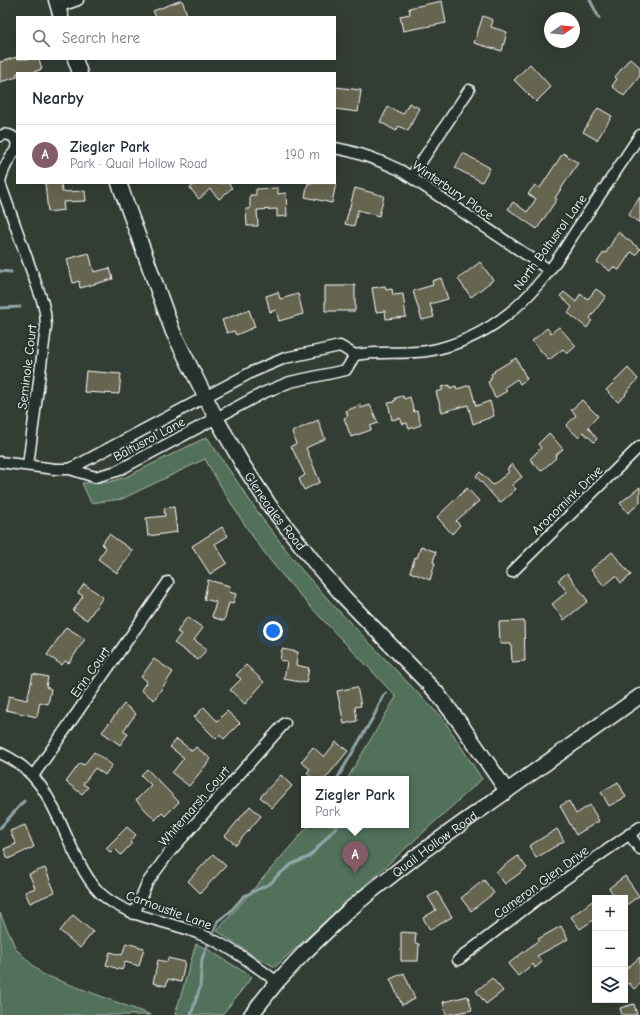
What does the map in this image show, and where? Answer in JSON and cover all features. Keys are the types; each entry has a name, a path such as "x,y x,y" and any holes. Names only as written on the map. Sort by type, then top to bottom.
{"street":[{"path":"58,8 78,0"},
{"path":"75,60 80,72"},
{"path":"411,177 469,90"},
{"name":"Seminole Court","path":"0,136 4,134 11,135 16,140"},
{"name":"North Baltusrol Lane","path":"355,355 419,353 437,349 459,342 481,332 514,310 524,301 549,270 640,136"},
{"name":"Winterbury Place","path":"336,148 386,163 411,177 549,270"},
{"name":"Seminole Court","path":"16,150 1,175 0,183 42,300 45,312 46,327 28,465"},
{"name":"Gleneagles Road","path":"119,184 173,332 216,418 243,465 301,547 344,597 437,693 460,723 507,791"},
{"name":"Baltusrol Lane","path":"70,469 252,372 285,358 340,346 355,355"},
{"path":"216,418 263,393 290,382 346,370 355,355"},
{"name":"Baltusrol Lane","path":"0,462 70,469 95,477 117,471 216,418"},
{"name":"Aronomink Drive","path":"512,572 640,446"},
{"name":"Erin Court","path":"33,776 168,582"},
{"name":"Quail Hollow Road","path":"251,1015 277,982 344,916 373,890 423,851 640,696"},
{"name":"Whitemarsh Court","path":"134,914 147,883 164,859 285,723"},
{"name":"Carnoustie Lane","path":"0,753 15,761 33,776 43,787 84,872 100,892 113,903 134,914 198,933 222,944 277,982"},
{"name":"Cameron Glen Drive","path":"458,960 548,891 640,827"},
{"path":"629,834 640,849"}],"green space":[{"path":"207,437 261,517 301,569 334,606 443,719 482,779 275,967 254,956 217,931 306,828 409,828 409,776 349,776 396,697 315,612 277,569 244,524 205,459 122,499 91,503 82,483 109,482 126,477"},
{"path":"0,913 16,949 42,974 151,1015 0,1015"},
{"path":"196,944 209,950 252,977 222,1015 175,1015"}],"building":[{"path":"182,0 188,16 156,16 153,11"},
{"path":"442,1 446,23 403,31 400,16 410,14 409,8"},
{"path":"483,16 493,20 491,27 507,32 502,51 474,43"},
{"path":"16,57 16,60 39,60 42,69 34,72 16,72 16,77 0,82 0,62"},
{"path":"630,58 640,67 640,76 624,96 612,86 617,79 615,77"},
{"path":"530,64 551,87 536,102 514,80"},
{"path":"336,87 361,90 358,112 336,109"},
{"path":"409,103 419,108 408,131 399,126 396,131 380,122 388,107 403,114"},
{"path":"598,108 612,116 597,140 583,132"},
{"path":"463,153 490,168 482,182 455,168"},
{"path":"563,153 578,163 537,229 508,209 513,202 527,212 536,199 528,194 535,185 540,188"},
{"path":"45,184 61,184 62,192 85,191 86,201 63,202 64,210 48,212"},
{"path":"195,184 229,184 232,188 219,199 210,189 199,199 190,188"},
{"path":"308,184 336,184 332,203 305,197"},
{"path":"278,188 278,194 286,193 287,216 277,217 277,209 257,210 258,226 247,226 246,209 250,209 250,195 256,195 256,189"},
{"path":"355,188 384,196 379,216 358,210 354,226 345,224"},
{"path":"640,197 640,223 628,215"},
{"path":"618,232 640,249 636,255 631,252 619,270 613,267 610,271 597,262 604,252 606,253"},
{"path":"89,253 94,272 110,268 113,279 80,288 79,281 73,283 67,259"},
{"path":"480,262 493,280 471,297 458,279"},
{"path":"441,278 448,299 430,304 434,317 422,320 413,291 433,285 432,281"},
{"path":"355,285 355,311 325,311 325,286"},
{"path":"385,286 386,290 392,289 393,295 403,294 406,317 386,319 385,311 376,312 372,288"},
{"path":"596,289 606,296 590,318 592,320 587,328 568,313 572,307 560,296 564,292 576,302 580,294 588,299"},
{"path":"278,292 280,299 298,294 303,314 279,321 276,310 270,312 266,296"},
{"path":"249,310 255,327 236,335 234,331 227,333 222,320"},
{"path":"559,327 576,346 567,354 563,349 549,360 532,341 547,328 551,333"},
{"path":"516,358 527,379 520,384 517,379 505,387 507,391 495,398 488,382 491,380 491,374"},
{"path":"628,368 638,379 625,394 626,395 618,402 606,390"},
{"path":"86,371 121,374 119,394 84,392"},
{"path":"450,385 450,388 456,386 457,389 470,385 476,406 490,401 494,416 473,424 468,405 442,412 436,392 443,390 441,387"},
{"path":"403,396 404,399 410,397 414,412 417,411 421,425 409,429 407,423 403,424 400,418 392,420 388,403 394,402 393,401 396,400 395,398"},
{"path":"582,400 598,416 588,427 597,439 594,442 583,432 578,437 566,426 576,415 571,410"},
{"path":"360,405 361,408 370,405 378,423 370,426 371,430 351,437 344,418 348,416 346,411"},
{"path":"318,420 325,439 306,448 320,482 304,490 299,479 305,475 291,446 296,444 292,432"},
{"path":"549,433 563,449 555,456 556,458 541,471 530,459 541,448 538,444"},
{"path":"512,464 522,477 512,485 516,489 500,503 476,476 480,472 493,485 509,472 507,469"},
{"path":"640,487 640,503 628,513 620,503"},
{"path":"467,488 479,501 456,521 460,525 452,534 437,517"},
{"path":"174,507 177,532 148,536 146,518 165,516 164,508"},
{"path":"222,527 228,536 215,544 227,563 210,574 192,546"},
{"path":"109,534 133,551 117,573 98,559 106,548 102,544"},
{"path":"421,546 436,552 433,562 435,563 430,580 410,572 415,557 417,558"},
{"path":"612,552 631,575 621,583 616,576 604,586 591,570"},
{"path":"567,573 588,601 564,620 552,604 567,592 558,580"},
{"path":"208,580 230,586 229,592 236,594 233,604 229,603 224,621 212,617 216,602 204,599"},
{"path":"84,584 103,597 87,620 73,611 83,596 78,593"},
{"path":"187,617 203,628 194,640 207,649 198,660 174,643 181,634 177,632"},
{"path":"524,621 525,661 512,662 511,644 500,644 499,622"},
{"path":"66,627 85,639 69,663 65,661 62,665 47,655"},
{"path":"282,649 298,652 296,665 309,668 306,683 284,679 287,662 280,660"},
{"path":"154,659 173,672 154,700 141,690 147,681 141,677"},
{"path":"246,665 264,682 245,704 230,690 241,679 236,675"},
{"path":"33,674 48,677 46,687 51,689 48,704 40,702 37,717 6,710 9,696 27,700"},
{"path":"357,687 361,706 355,707 357,721 344,724 337,691"},
{"path":"124,704 136,714 123,731 128,734 120,745 102,732"},
{"path":"204,707 217,721 227,711 240,723 224,739 220,735 216,739 194,717"},
{"path":"177,739 192,751 196,747 211,759 189,786 172,773 184,758 170,747"},
{"path":"336,742 348,751 327,776 310,776 307,773 310,769 301,762 313,747 324,757"},
{"path":"94,752 112,765 105,775 95,768 83,784 88,787 82,794 66,782 80,763 84,765"},
{"path":"147,769 179,802 165,816 162,813 155,820 136,800 151,785 141,775"},
{"path":"281,775 292,786 272,808 260,797"},
{"path":"618,782 626,797 609,806 601,792"},
{"path":"569,801 576,814 590,805 599,821 576,835 560,806"},
{"path":"250,806 261,816 236,845 225,836"},
{"path":"25,825 34,847 8,859 4,849 16,844 10,831"},
{"path":"127,827 136,835 130,841 132,843 121,855 115,849 111,853 106,848"},
{"path":"557,829 564,841 536,858 529,846"},
{"path":"213,854 226,866 200,893 188,881"},
{"path":"518,856 527,868 505,884 496,872"},
{"path":"45,868 55,892 30,903 25,892 35,888 29,874"},
{"path":"625,876 639,896 628,904 628,895 614,895 609,888"},
{"path":"484,880 494,893 471,911 461,898"},
{"path":"437,892 452,917 430,930 423,918 436,910 428,897"},
{"path":"592,901 592,921 580,929 571,917"},
{"path":"73,915 93,932 80,948 60,931"},
{"path":"561,926 568,939 537,956 542,962 535,968 533,964 518,976 508,964 539,940 538,939"},
{"path":"401,932 416,933 415,943 419,944 418,961 401,961"},
{"path":"126,943 144,948 139,966 125,962 122,970 106,965 110,952 122,955"},
{"path":"640,957 640,984 634,989 629,983 628,984 628,967"},
{"path":"168,958 185,962 181,982 168,979 166,986 153,983 158,960 167,962"},
{"path":"404,973 415,999 402,1005 390,979"},
{"path":"492,978 503,991 486,1004 476,991"},
{"path":"468,996 472,1010 446,1015 443,1002"},
{"path":"634,1004 637,1015 622,1015 620,1008"}],"waterway":[{"path":"590,0 599,18"},
{"path":"0,271 11,272"},
{"path":"0,308 20,307"},
{"path":"339,776 386,693"},
{"path":"0,828 24,801"},
{"path":"214,932 218,921 230,912 244,896 271,883 292,864 309,857 335,828"},
{"path":"191,1015 200,987 202,959 207,946"}],"place":[{"name":"Ziegler Park","path":"355,874"}]}
